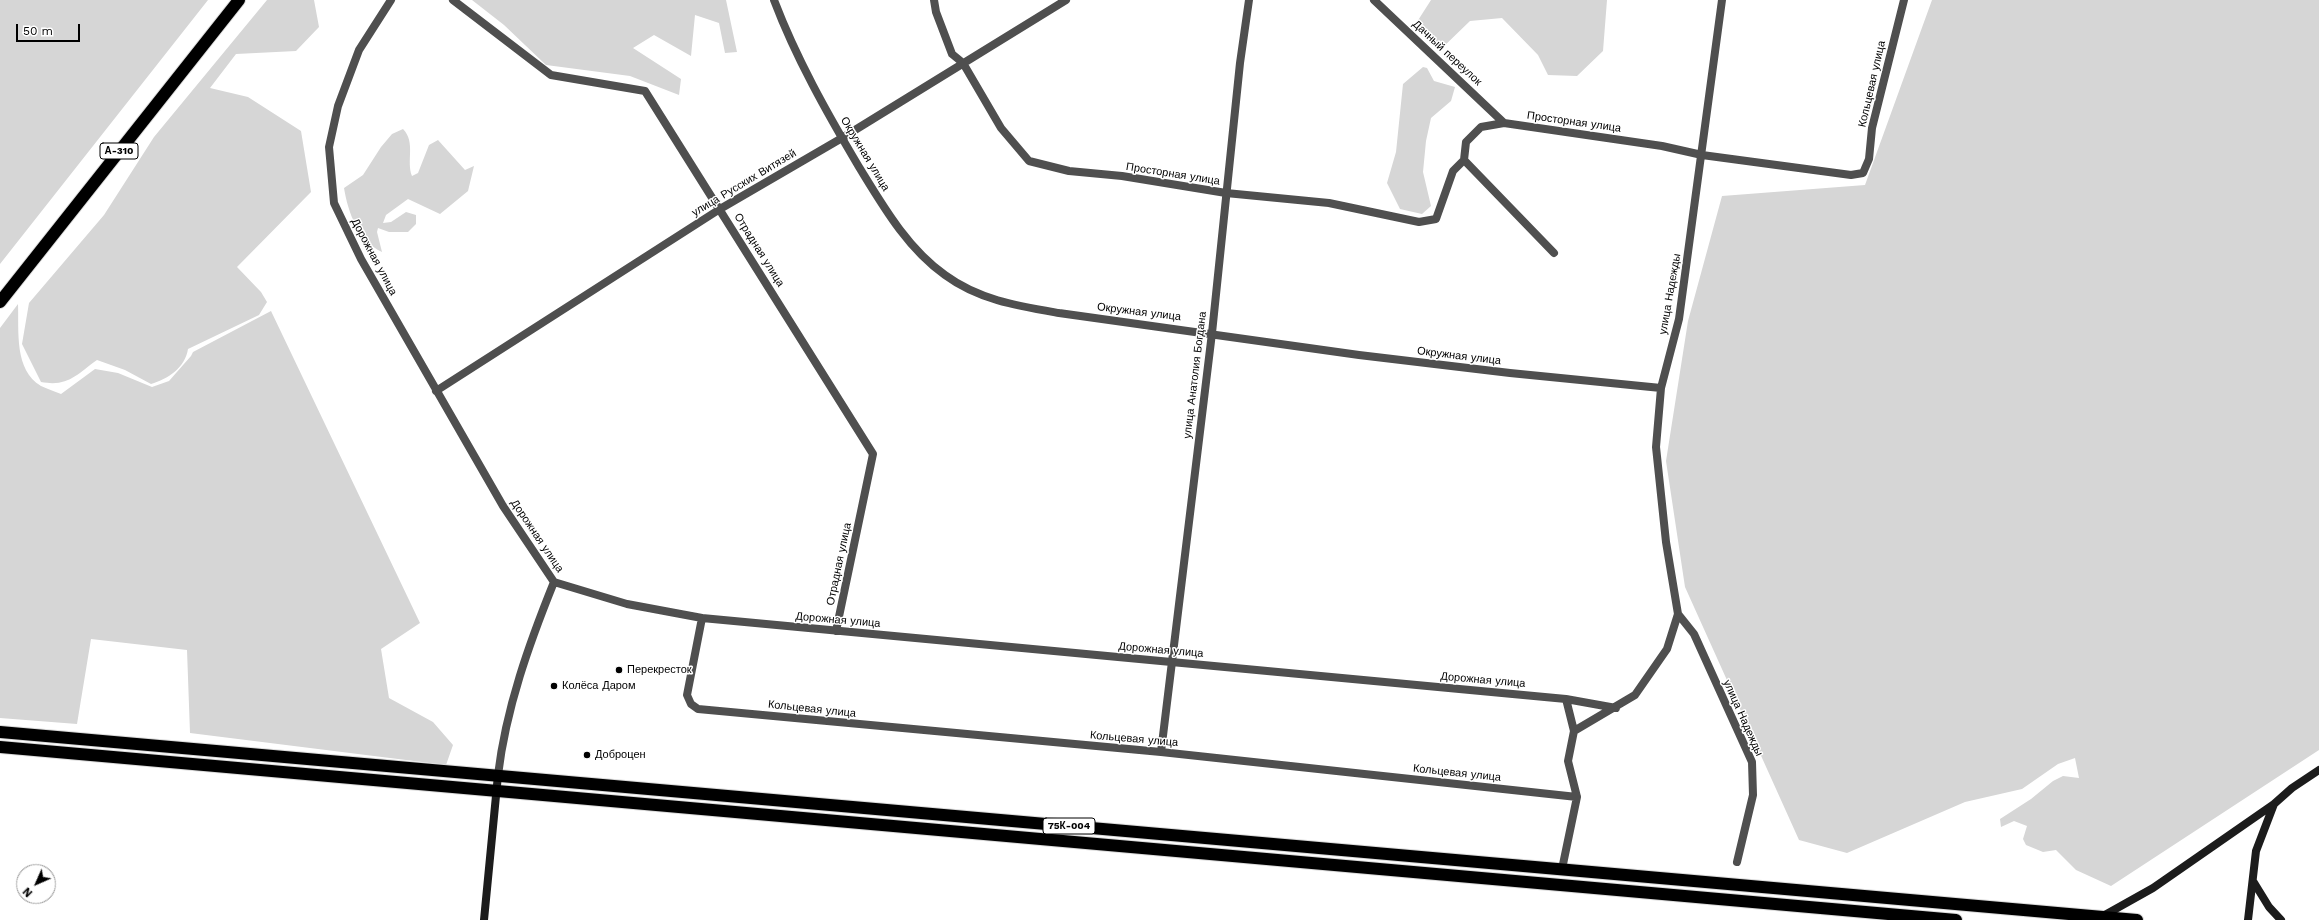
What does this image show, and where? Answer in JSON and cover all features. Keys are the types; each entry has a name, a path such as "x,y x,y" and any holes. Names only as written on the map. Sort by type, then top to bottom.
{"highway":[{"name":"А-310","path":"0,302 239,0"},
{"name":"75К-004","path":"0,732 2137,920"},
{"name":"75К-004","path":"0,747 1956,920"}],"street":[{"name":"Дорожная улица","path":"391,0 358,50 338,106 329,147 334,203 361,259 436,391 503,506 554,582 627,604 702,618 1566,699 1616,708"},
{"name":"Отрадная улица","path":"453,0 551,75 645,91 873,454 836,631"},
{"name":"Окружная улица","path":"774,0 789,39 842,138 882,205 910,245 945,276 986,298 1014,306 1059,313 1212,333 1375,357 1510,374 1661,388"},
{"name":"Просторная улица","path":"934,0 936,12 952,54 963,63 1001,128 1029,161 1069,171 1122,176 1226,194 1329,203 1419,222 1436,219 1453,172 1464,160 1466,142 1480,127 1504,123 1662,146 1702,155 1851,174 1864,173"},
{"name":"улица Анатолия Богдана","path":"1161,752 1212,333 1240,63 1249,0"},
{"name":"Дачный переулок","path":"1374,0 1504,123"},
{"name":"улица Надежды","path":"1574,731 1616,708 1635,695 1667,649 1678,614 1666,542 1656,447 1661,388 1679,319 1722,0"},
{"name":"Кольцевая улица","path":"1864,173 1869,159 1872,128 1904,0"},
{"name":"улица Русских Витязей","path":"436,391 720,209 842,138 1063,1"},
{"path":"1464,160 1554,253"},
{"path":"484,920 502,739 534,631 554,582"},
{"name":"улица Надежды","path":"1678,614 1694,634 1752,762 1754,795 1737,862"},
{"name":"Кольцевая улица","path":"702,618 687,695 691,704 698,709 1161,752 1577,797"},
{"path":"1562,869 1577,797 1568,761 1574,731 1566,699"},
{"path":"2102,917 2152,888 2274,804 2292,788 2319,770"},
{"path":"2248,920 2256,851 2274,804"},
{"path":"2253,881 2269,907 2281,920"}],"shaded area":[{"path":"0,0 208,0 0,264"},
{"path":"267,0 314,0 319,27 296,51 236,54 210,88 248,97 301,131 311,192 237,267 261,292 267,302 259,315 188,349 183,362 175,372 157,382 151,384 125,370 97,360 77,375 65,381 58,383 41,382 22,344 29,303 104,215 154,137"},
{"path":"472,0 726,0 737,52 725,53 719,23 695,15 691,56 654,35 633,48 681,79 679,95 630,76 546,65 504,25"},
{"path":"1431,0 1607,0 1603,51 1577,76 1548,75 1538,55 1502,18 1470,21 1440,50 1415,25"},
{"path":"1932,0 2319,0 2319,750 2111,886 2076,870 2056,850 2043,852 2026,845 2023,839 2027,826 2014,821 2001,827 2000,819 2031,799 2053,781 2063,776 2079,778 2075,758 2058,764 2022,789 1965,802 1847,853 1799,840 1685,587 1666,461 1688,321 1722,196 1865,185"},
{"path":"1423,67 1427,68 1434,81 1455,87 1451,101 1431,118 1426,141 1423,172 1431,206 1422,214 1400,209 1387,183 1396,152 1403,84"},
{"path":"403,129 409,140 410,170 412,176 418,173 429,145 438,140 465,170 474,166 468,191 440,214 408,199 386,215 383,223 391,222 406,212 416,215 416,224 408,232 389,232 378,228 377,232 382,252 366,241 360,233 351,216 344,188 363,175 381,147 392,134"},
{"path":"18,304 20,349 26,370 32,379 41,386 61,394 95,369 118,373 152,387 169,381 193,352 271,311 420,623 381,649 389,698 433,722 453,745 446,765 190,733 187,650 91,639 77,724 0,718 0,328"}],"place":[{"name":"Перекресток","path":"619,670"},
{"name":"Колёса Даром","path":"554,686"},
{"name":"Доброцен","path":"587,755"}]}
